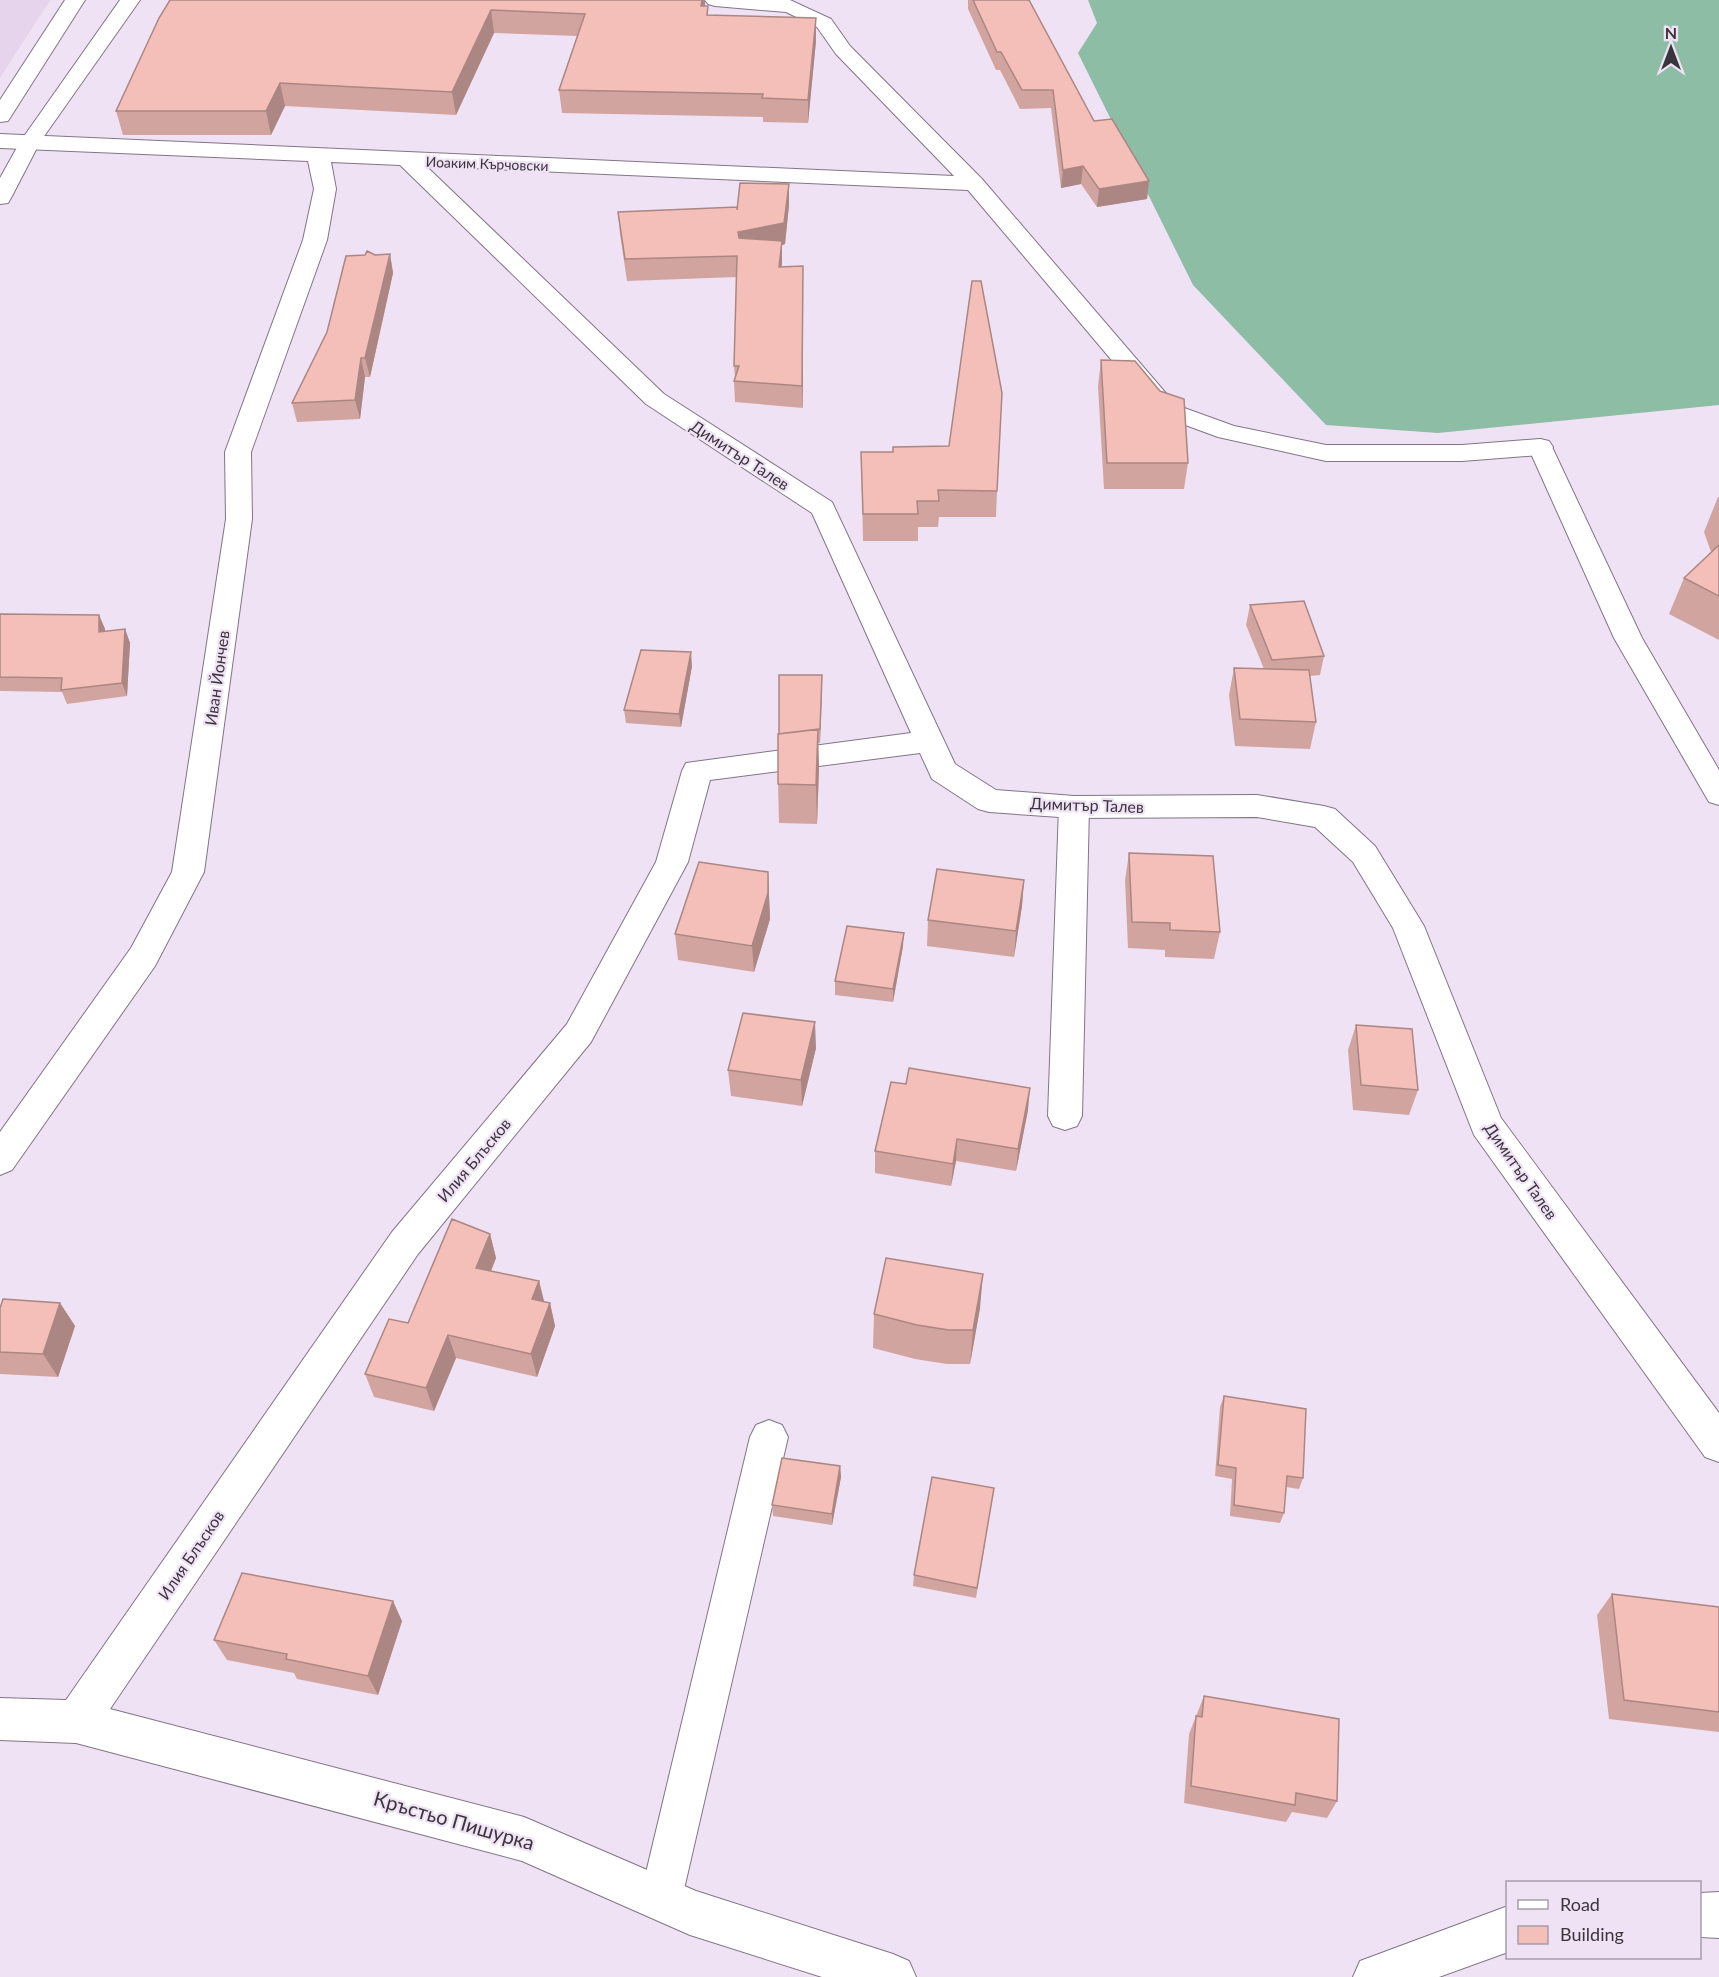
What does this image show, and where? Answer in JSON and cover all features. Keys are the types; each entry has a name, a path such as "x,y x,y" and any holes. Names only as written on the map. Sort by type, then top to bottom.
{"street":[{"path":"0,116 75,0"},
{"path":"716,0 792,3 824,23 843,50 974,184 1167,410 1227,432 1326,453 1462,453 1540,447"},
{"name":"Иоаким Кърчовски","path":"0,141 974,184"},
{"name":"Иван Йончев","path":"0,1160 143,957 188,873 239,519 238,452 315,240 326,189 318,155"},
{"name":"Димитър Талев","path":"407,160 655,399 823,508 943,771 989,801 1074,807 1257,806 1324,817 1364,854 1408,926 1486,1125 1719,1444"},
{"name":"Илия Блъсков","path":"76,1722 405,1243 579,1033 672,862 697,771 929,741"},
{"name":"Кръстьо Пишурка","path":"0,1719 76,1722 524,1839 690,1912 893,1977"},
{"path":"1701,1915 1719,1915"},
{"path":"1376,1977 1506,1930"}],"lane":[{"path":"0,198 30,142 130,0"},
{"path":"1540,447 1628,638 1719,795"},
{"path":"1065,1116 1074,807"},
{"path":"661,1898 769,1437"}],"shaded area":[{"path":"0,0 50,0 0,78"}],"green space":[{"path":"1088,0 1719,0 1719,405 1438,433 1326,425 1193,285 1078,53 1097,23"}],"building":[{"path":"170,0 702,0 701,6 708,6 707,15 816,18 808,100 762,98 763,94 559,90 585,14 491,10 452,92 280,83 266,111 116,111 159,18"},
{"path":"973,0 1029,0 1094,121 1112,119 1149,181 1099,189 1083,166 1063,170 1053,90 1022,90 1001,52 997,52"},
{"path":"740,183 789,184 784,223 738,232 739,238 782,241 779,267 803,266 802,386 734,381 739,366 734,366 737,256 625,259 618,212 737,207 737,210"},
{"path":"367,251 375,255 390,254 365,358 361,358 355,400 292,403 327,332 346,256 365,255"},
{"path":"972,281 981,281 1002,393 997,491 938,490 939,501 917,501 918,514 863,514 861,452 893,452 893,447 949,446"},
{"path":"1101,360 1135,361 1160,391 1184,399 1188,463 1107,463"},
{"path":"1719,545 1719,596 1684,578"},
{"path":"1304,601 1324,656 1272,660 1250,605"},
{"path":"0,614 99,615 99,632 125,629 122,683 61,690 62,678 0,677"},
{"path":"641,650 691,652 679,714 624,710"},
{"path":"1234,668 1309,670 1316,722 1240,719"},
{"path":"779,675 822,675 820,729 779,734"},
{"path":"818,729 816,785 778,784 778,734"},
{"path":"1129,853 1213,856 1220,932 1170,930 1170,923 1132,922"},
{"path":"699,862 768,872 768,893 752,946 675,934"},
{"path":"937,869 1024,880 1016,931 928,920"},
{"path":"847,926 904,933 893,989 835,981"},
{"path":"743,1013 815,1022 801,1080 728,1070"},
{"path":"1356,1025 1412,1029 1418,1090 1361,1085"},
{"path":"909,1068 1030,1088 1018,1149 957,1139 953,1164 875,1151 891,1082 906,1084"},
{"path":"452,1219 490,1234 476,1268 539,1281 532,1299 550,1303 531,1354 448,1335 426,1388 365,1374 389,1319 408,1323"},
{"path":"886,1258 983,1274 973,1330 949,1330 917,1325 874,1314"},
{"path":"3,1299 60,1303 43,1354 0,1352 0,1308"},
{"path":"1224,1396 1306,1409 1303,1478 1287,1476 1284,1513 1234,1505 1236,1468 1218,1465"},
{"path":"782,1458 840,1466 832,1514 772,1505"},
{"path":"932,1477 994,1488 977,1588 914,1575"},
{"path":"242,1573 393,1601 368,1676 286,1659 287,1654 214,1640"},
{"path":"1612,1594 1719,1607 1719,1712 1624,1700"},
{"path":"1204,1696 1339,1719 1337,1801 1296,1793 1295,1805 1191,1786 1196,1716 1202,1717"}]}
